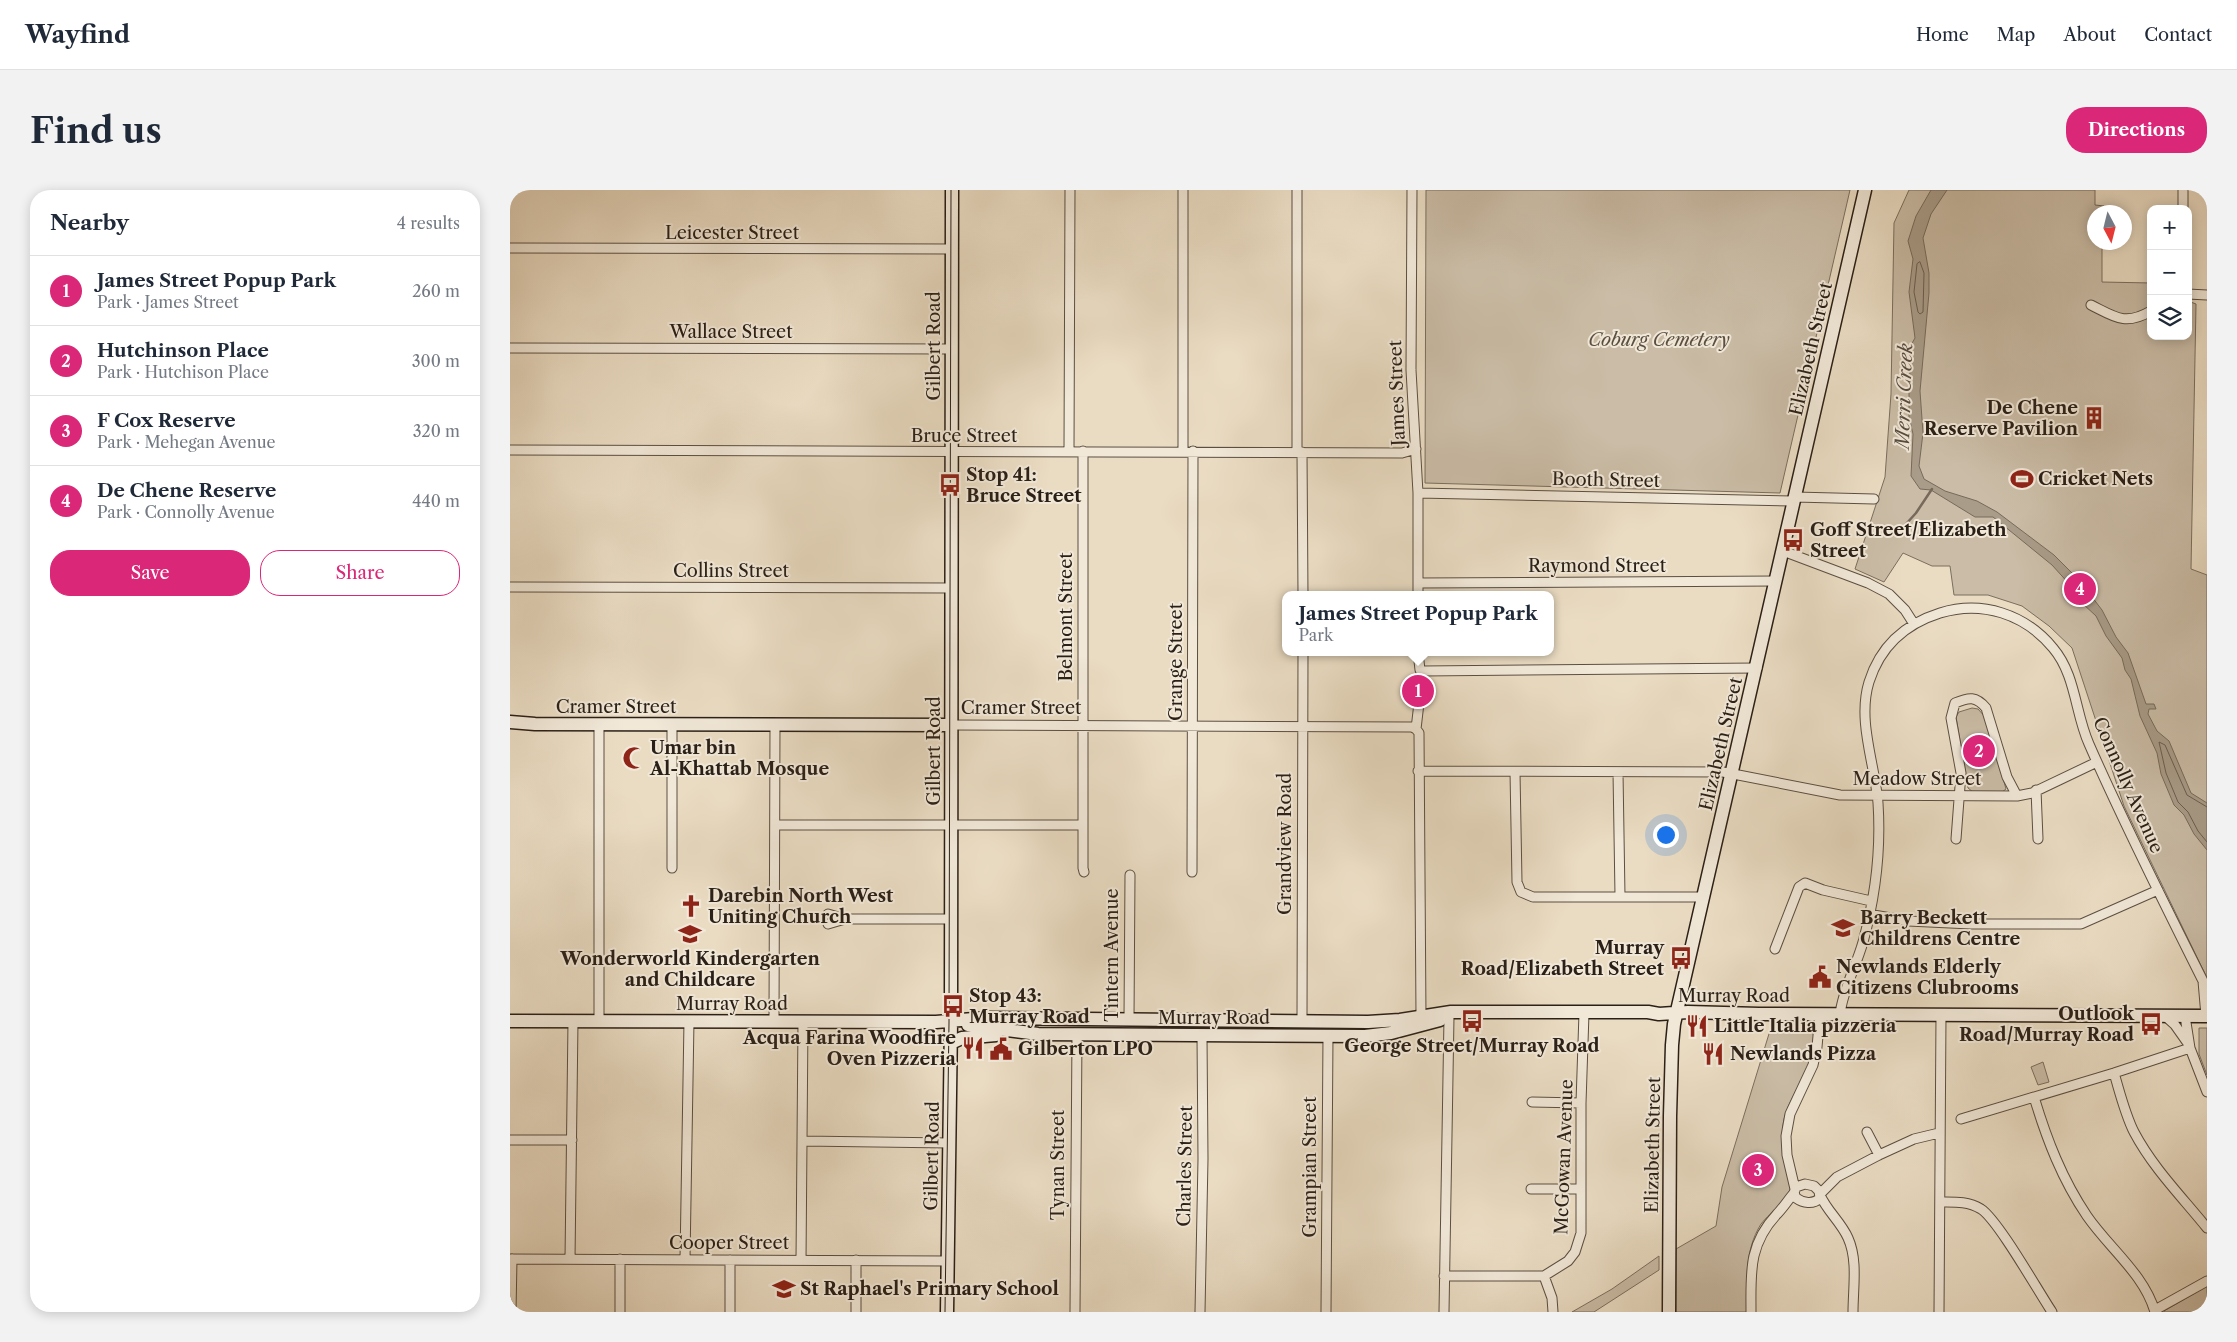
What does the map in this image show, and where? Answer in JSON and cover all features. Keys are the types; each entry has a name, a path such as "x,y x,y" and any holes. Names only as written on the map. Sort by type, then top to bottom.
{"main road":[{"name":"Gilbert Road","path":"948,1312 952,1022 952,190"},
{"name":"Elizabeth Street","path":"1669,1312 1672,1046 1676,1013 1757,668 1865,190"},
{"name":"Cramer Street","path":"510,722 535,724 672,725 951,725"},
{"name":"Cramer Street","path":"510,727 535,724"},
{"name":"Murray Road","path":"510,1021 952,1022 986,1018 1329,1022 1384,1021 1451,1012 2206,1016"},
{"name":"Murray Road","path":"952,1022 1038,1034 1378,1036 1449,1017 1472,1013"},
{"name":"Tynan Street","path":"1077,1019 1077,1035"},
{"name":"Tintern Avenue","path":"1129,1019 1129,1035"},
{"name":"Charles Street","path":"1202,1036 1203,1020"},
{"name":"Grandview Road","path":"1302,1021 1302,1036"},
{"name":"Grampian Street","path":"1328,1036 1329,1022"},
{"path":"951,1042 970,1036 1038,1034"}],"street":[{"path":"1069,451 1070,190"},
{"name":"Grange Street","path":"1183,190 1192,726 1192,872"},
{"path":"1297,190 1303,591"},
{"name":"James Street","path":"1412,190 1411,370 1418,493 1418,591"},
{"path":"2183,190 2183,205"},
{"name":"Leicester Street","path":"511,248 952,249"},
{"path":"2192,294 2207,295"},
{"path":"2091,305 2112,317 2125,320 2139,318 2147,313"},
{"name":"Wallace Street","path":"510,348 952,349"},
{"name":"Bruce Street","path":"510,451 1188,451 1402,453 1416,449"},
{"name":"Belmont Street","path":"1083,451 1082,868 1084,872"},
{"name":"Booth Street","path":"1418,493 1874,499"},
{"path":"1783,550 1868,583 1889,594 1905,610 1914,624"},
{"name":"Raymond Street","path":"1418,583 1776,581"},
{"name":"Collins Street","path":"510,587 952,588"},
{"name":"Connolly Avenue","path":"1840,1014 1842,999 1863,943 1871,901 1879,830 1877,795 1865,709 1869,683 1878,658 1898,634 1914,624 1952,609 1981,608 2013,616 2027,624 2054,649 2066,669 2087,740 2203,981 2206,1016"},
{"name":"Grandview Road","path":"1302,1021 1303,656"},
{"path":"1418,656 1420,670 1757,668"},
{"path":"1956,839 1961,773 1951,718 1955,703 1969,697 1979,700 1986,708 2007,777 2018,796"},
{"path":"1419,702 1416,729 1418,733 1421,1016"},
{"path":"599,724 599,1021"},
{"path":"672,725 672,868"},
{"path":"774,1022 775,725"},
{"name":"Cramer Street","path":"951,725 1303,725 1412,727 1416,729"},
{"name":"Meadow Street","path":"1418,771 1723,772 1840,795 2018,796 2036,790 2097,762"},
{"path":"1515,772 1517,882 1521,892 1533,897 1704,897"},
{"path":"1618,772 1620,896"},
{"path":"2036,790 2038,839"},
{"path":"775,825 1083,825"},
{"name":"Tintern Avenue","path":"1129,1019 1130,875"},
{"path":"1775,949 1799,887 1805,883 1824,890 1871,901"},
{"path":"1868,914 1908,921 1971,924 2081,924 2158,890"},
{"path":"828,919 951,919"},
{"name":"McGowan Avenue","path":"1544,1276 1560,1268 1575,1252 1581,1233 1581,1104 1584,1013"},
{"path":"1820,1014 1813,1065 1796,1099 1787,1125 1785,1144 1796,1198 1812,1203 1832,1216"},
{"path":"1939,1312 1941,1015"},
{"path":"2165,1016 2175,1025 2189,1046 2207,1092"},
{"path":"2185,1016 2189,1046"},
{"path":"1444,1312 1449,1017"},
{"path":"570,1259 573,1021"},
{"path":"685,1259 689,1021"},
{"path":"801,1260 803,1022"},
{"name":"Tynan Street","path":"1075,1312 1077,1035"},
{"name":"Charles Street","path":"1200,1312 1203,1159 1202,1036"},
{"name":"Grampian Street","path":"1326,1312 1328,1036"},
{"path":"1961,1119 2114,1073 2189,1046"},
{"path":"2114,1073 2125,1110 2144,1148 2168,1182 2207,1228"},
{"path":"2034,1097 2048,1142 2072,1193 2105,1240 2145,1287 2155,1311 2207,1280"},
{"path":"1532,1102 1581,1104"},
{"path":"1867,1132 1880,1155"},
{"path":"1751,1312 1750,1275 1754,1248 1762,1233 1799,1185 1810,1185 1837,1177 1914,1139 1939,1133"},
{"path":"510,1140 572,1140"},
{"path":"803,1141 949,1143"},
{"path":"1790,1163 1796,1174 1820,1194 1832,1216 1844,1230 1852,1249 1854,1262 1853,1312"},
{"path":"1812,1203 1817,1201 1820,1194 1837,1177"},
{"path":"1531,1189 1580,1189"},
{"path":"1777,1214 1801,1201"},
{"path":"1940,1202 1968,1203 1983,1210 1997,1227 2052,1312"},
{"path":"511,1258 512,1312"},
{"name":"Cooper Street","path":"511,1258 948,1261"},
{"path":"620,1259 620,1312"},
{"path":"730,1260 730,1312"},
{"path":"856,1260 856,1312"},
{"path":"1444,1276 1544,1276 1552,1298 1553,1312"}],"green space":[{"name":"Coburg Cemetery","path":"1426,190 1850,190 1780,493 1425,483"},
{"path":"1909,190 2095,190 2095,205 2087,205 2087,250 2102,250 2102,282 2147,283 2147,340 2192,340 2192,302 2196,304 2191,569 2207,575 2207,978 2124,806 2072,648 2049,626 2022,606 1988,595 1954,595 1950,566 1932,566 1903,553 1884,582 1855,569 1885,477 1891,394 1894,223"},
{"path":"1972,708 1978,709 1987,719 2006,789 2002,792 1973,792 1968,788 1956,717 1959,712"},
{"path":"1772,1024 1811,1024 1814,1037 1810,1061 1784,1119 1782,1135 1791,1185 1790,1191 1761,1224 1752,1245 1747,1278 1747,1312 1676,1312 1676,1249 1716,1226 1722,1187"},
{"path":"2199,1028 2207,1028 2207,1075 2199,1054"},
{"path":"2043,1062 2049,1082 2038,1085 2031,1067"},
{"path":"1659,1256 1659,1270 1594,1312 1572,1312 1612,1289"},
{"path":"2207,1286 2207,1312 2164,1312 2164,1311"}],"water":[{"path":"1931,190 1947,190 1931,214 1923,238 1929,273 1929,293 1920,391 1923,433 1919,466 1924,479 1945,491 1977,501 1997,512 2054,555 2079,580 2102,610 2116,637 2128,653 2146,704 2154,704 2156,709 2149,709 2148,714 2157,731 2169,741 2191,793 2207,803 2207,850 2194,834 2184,815 2174,805 2161,774 2157,753 2140,716 2131,679 2125,670 2122,658 2106,636 2096,616 2082,603 2071,586 2052,565 1993,517 1975,517 1931,490 1920,489 1911,476 1913,434 1909,417 1909,394 1911,345 1915,338 1909,292 1913,259 1908,241 1916,216"}],"waterway":[{"path":"1896,535 1916,513 1932,489"}],"tram line":[{"path":"945,1312 949,1022 951,190"}],"place":[{"name":"De Chene Reserve Pavilion","path":"2094,418"},
{"name":"Cricket Nets","path":"2022,479"},
{"name":"Stop 41: Bruce Street","path":"950,485"},
{"name":"Goff Street/Elizabeth Street","path":"1793,540"},
{"name":"De Chene Reserve","path":"2080,589"},
{"name":"James Street Popup Park","path":"1418,691"},
{"name":"Hutchinson Place","path":"1979,751"},
{"name":"Umar bin Al-Khattab Mosque","path":"634,758"},
{"name":"Darebin North West Uniting Church","path":"691,906"},
{"name":"Barry Beckett Childrens Centre","path":"1843,928"},
{"name":"Wonderworld Kindergarten and Childcare","path":"690,934"},
{"name":"Murray Road/Elizabeth Street","path":"1681,958"},
{"name":"Newlands Elderly Citizens Clubrooms","path":"1820,977"},
{"name":"Stop 43: Murray Road","path":"953,1006"},
{"name":"George Street/Murray Road","path":"1472,1021"},
{"name":"Outlook Road/Murray Road","path":"2151,1024"},
{"name":"Little Italia pizzeria","path":"1697,1026"},
{"name":"Acqua Farina Woodfire Oven Pizzeria","path":"973,1048"},
{"name":"Gilberton LPO","path":"1001,1049"},
{"name":"Newlands Pizza","path":"1713,1054"},
{"name":"F Cox Reserve","path":"1758,1170"},
{"name":"St Raphael's Primary School","path":"784,1289"}],"water label":[{"name":"Merri Creek","path":"1904,396"}]}
